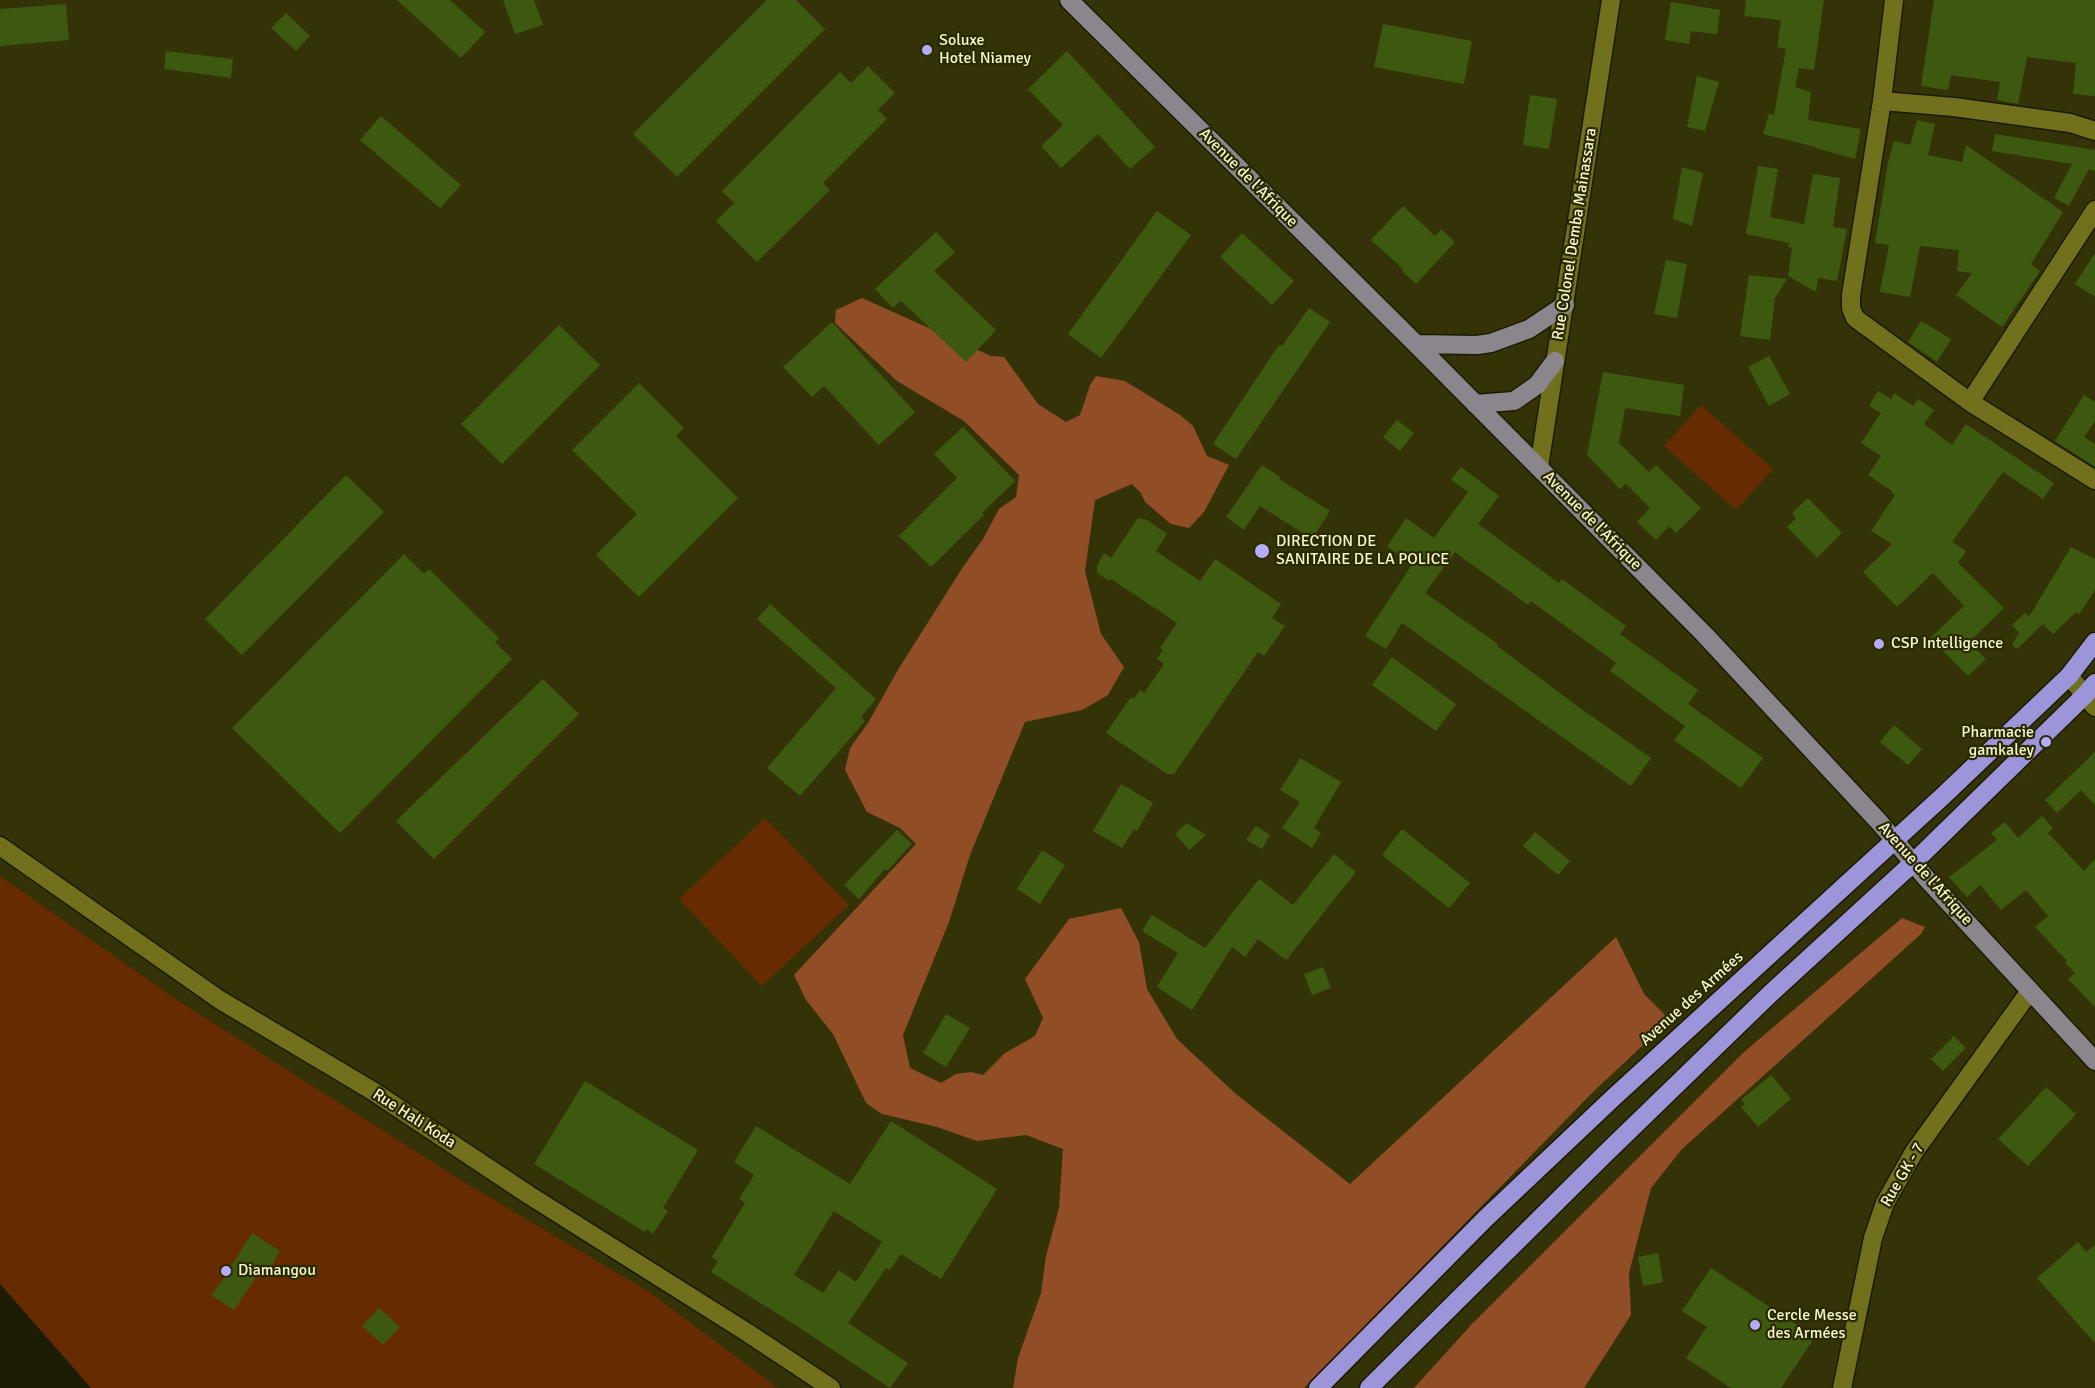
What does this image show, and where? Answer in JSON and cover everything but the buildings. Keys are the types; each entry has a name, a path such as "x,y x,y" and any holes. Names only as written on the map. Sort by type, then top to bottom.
{"highway":[{"name":"Avenue des Armées","path":"1318,1388 1485,1218 2069,676 2095,642"},
{"path":"1369,1388 1770,994 2092,695"}],"main road":[{"name":"Avenue de l'Afrique","path":"1069,0 1704,634 2095,1062"},
{"path":"1416,344 1477,345 1491,343 1529,329 1565,305"},
{"path":"1475,404 1514,401 1537,385 1555,361"}],"street":[{"name":"Rue Colonel Demba Mainassara","path":"1539,467 1611,0"},
{"path":"1894,0 1882,100 1851,295 1851,308 1855,318 1970,402 2095,480"},
{"path":"1882,100 2070,123 2095,131"},
{"path":"1970,402 2095,210"},
{"path":"2069,676 2092,695"},
{"name":"Rue Hali Koda","path":"0,846 220,1000 371,1090 831,1388"},
{"name":"Rue GK - 7","path":"1842,1388 1873,1238 1885,1203 1921,1142 2030,991"}],"shaded area":[{"path":"862,298 991,356 1004,357 1038,404 1066,422 1080,415 1090,385 1096,376 1125,381 1180,415 1193,426 1207,456 1229,465 1204,512 1189,528 1171,524 1145,502 1141,493 1132,484 1095,500 1085,571 1101,634 1124,667 1108,695 1082,710 1025,722 970,855 949,922 903,1035 910,1068 941,1083 956,1074 971,1072 983,1075 1005,1053 1035,1036 1043,1018 1025,979 1069,919 1121,908 1139,942 1147,989 1177,1039 1236,1094 1350,1184 1616,937 1644,994 1670,1020 1594,1091 1304,1388 1013,1388 1018,1358 1041,1293 1046,1256 1059,1208 1063,1149 1026,1135 977,1141 937,1127 882,1114 866,1103 833,1034 806,1000 794,975 916,844 900,828 867,812 845,770 850,748 868,723 899,668 963,567 983,539 999,509 1016,497 1019,475 964,421 897,381 835,323 836,310"},
{"path":"1701,405 1773,469 1736,510 1664,446"},
{"path":"765,818 849,905 762,986 679,899"},
{"path":"0,876 177,1000 467,1184 649,1292 778,1388 91,1388 0,1284"},
{"path":"1902,918 1925,927 1921,934 1682,1149 1651,1188 1629,1273 1631,1315 1584,1388 1414,1388 1471,1325 1744,1052"},
{"path":"0,1284 91,1388 0,1388"}],"place":[{"name":"Soluxe Hotel Niamey","path":"927,50"},
{"name":"DIRECTION DE SANITAIRE DE LA POLICE","path":"1262,551"},
{"name":"CSP Intelligence","path":"1879,644"},
{"name":"Pharmacie gamkaley","path":"2046,742"},
{"name":"Diamangou","path":"226,1271"},
{"name":"Cercle Messe des Armées","path":"1755,1325"}]}
